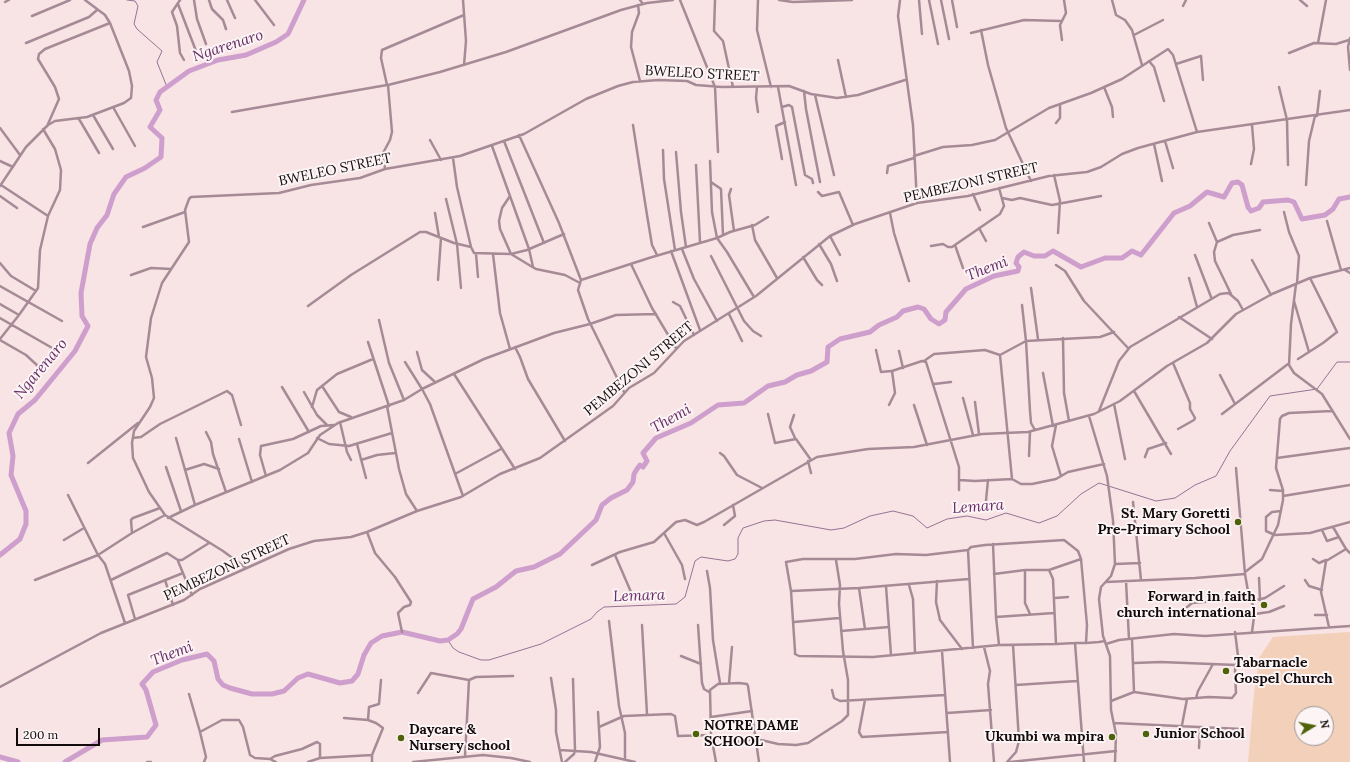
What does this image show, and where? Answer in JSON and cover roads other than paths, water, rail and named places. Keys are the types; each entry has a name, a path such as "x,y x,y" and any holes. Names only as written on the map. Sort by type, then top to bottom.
{"street":[{"path":"4,2 9,0"},
{"path":"32,16 70,0"},
{"path":"48,216 1,186 20,155 43,129 55,121 79,119 93,115 128,101 132,93 129,71 110,24 105,15 85,0"},
{"path":"180,0 172,12 177,26 180,53 184,60"},
{"path":"194,0 197,19 206,44"},
{"path":"209,0 212,9 223,20 226,30"},
{"path":"227,0 235,18"},
{"path":"255,0 274,25"},
{"path":"463,0 464,65"},
{"path":"640,0 643,4"},
{"path":"232,112 387,86 464,65 638,5 673,0"},
{"path":"680,0 715,87 718,152"},
{"path":"715,0 714,31 723,41 725,46 733,87"},
{"path":"758,0 756,30 771,87"},
{"path":"779,0 793,2 852,0"},
{"path":"900,0 898,16 905,80 912,120 917,203"},
{"path":"919,0 922,34"},
{"path":"929,0 938,44"},
{"path":"941,0 949,39"},
{"path":"952,0 957,27"},
{"path":"1062,40 1061,21 1066,14 1064,0"},
{"path":"1112,0 1114,13 1128,22 1134,35 1142,66"},
{"path":"1183,6 1186,0"},
{"path":"1300,0 1307,6"},
{"path":"1318,43 1326,0"},
{"path":"178,4 196,51"},
{"path":"638,5 638,13 632,32 631,47 640,81"},
{"path":"26,42 89,17 97,10"},
{"path":"385,169 383,153 390,140 392,132 387,86 381,58 382,50 464,15"},
{"path":"971,33 1024,20 1061,21"},
{"path":"1134,35 1163,20"},
{"path":"48,125 58,105 59,99 56,87 38,59 39,54 45,49 110,24"},
{"path":"981,30 988,65 1006,128 1031,181"},
{"path":"1289,53 1318,43 1336,44 1350,39"},
{"path":"1350,39 1348,47 1350,70"},
{"path":"887,173 888,166 943,147 983,144 995,140 1049,108 1104,87 1170,50 1176,64 1197,132"},
{"path":"1176,64 1201,56 1204,80"},
{"path":"838,60 846,97"},
{"path":"1150,61 1154,67 1164,101"},
{"name":"BWELEO STREET","path":"185,212 187,201 191,197 279,193 311,184 360,178 385,169 453,158 492,146 519,135 586,99 618,86 640,81 688,81 715,87 793,86 815,95 836,98 846,97 905,80"},
{"path":"757,87 758,112"},
{"path":"778,87 796,185"},
{"path":"1104,87 1112,107 1113,117"},
{"path":"1279,87 1288,120 1288,165"},
{"path":"804,91 820,182"},
{"path":"1306,185 1309,141 1316,116 1320,91"},
{"path":"815,95 834,175"},
{"path":"1056,123 1060,118 1060,104"},
{"path":"782,107 789,105 792,107 806,175 812,179 813,183"},
{"path":"113,107 135,146"},
{"name":"PEMBEZONI STREET","path":"0,686 82,643 125,623 173,605 200,589 305,543 351,537 367,532 417,511 463,496 500,474 540,458 566,441 613,406 624,392 654,373 676,348 700,330 729,314 754,297 830,236 853,225 917,203 973,194 1054,175 1088,172 1122,154 1197,132 1350,110"},
{"path":"93,115 114,149"},
{"path":"79,119 99,153"},
{"path":"782,159 776,126 785,122"},
{"path":"633,125 646,215 652,245 657,255"},
{"path":"1251,164 1254,149 1252,125"},
{"path":"0,128 20,155"},
{"path":"39,367 26,356 0,339 36,291 39,280 40,250 48,216 60,190 61,170 55,149 43,129"},
{"path":"519,135 564,234 581,282 578,290 590,324 624,392"},
{"path":"430,140 441,160"},
{"path":"504,141 544,243"},
{"path":"1165,141 1173,168"},
{"path":"1154,144 1162,181"},
{"path":"492,146 529,249 534,268"},
{"path":"663,150 664,180 675,250"},
{"path":"676,152 681,212 686,247"},
{"path":"453,158 457,187 471,247 476,254 478,276"},
{"path":"0,161 13,167"},
{"path":"710,161 712,212 717,238 754,297"},
{"path":"696,165 700,242"},
{"path":"1054,175 1060,204 1058,233"},
{"path":"711,182 721,189 723,236"},
{"path":"931,246 943,244 950,247 955,245 1002,212 1004,206 999,188"},
{"path":"731,189 729,195 734,231"},
{"path":"818,192 822,196 840,192 853,225"},
{"path":"973,194 980,210"},
{"path":"0,196 17,208"},
{"path":"510,196 502,208 499,221 500,229 511,254 534,268 565,274 581,282 657,255 682,249 752,226 768,217"},
{"path":"1002,198 1009,200 1020,198 1041,204 1060,204 1101,196"},
{"path":"446,199 457,244 461,288"},
{"path":"88,463 138,423 150,407 154,398 152,378 146,362 147,342 158,293 188,242 185,212 143,227"},
{"path":"1284,212 1289,232 1299,256 1289,363 1294,373 1322,394 1350,439"},
{"path":"890,213 894,233 909,282"},
{"path":"435,214 440,237 438,280"},
{"path":"1327,221 1343,270 1350,273"},
{"path":"1209,223 1217,242 1214,252 1215,261 1231,295 1238,301 1243,310"},
{"path":"752,226 755,240 777,278"},
{"path":"979,228 986,241"},
{"path":"1217,242 1233,235 1260,230"},
{"path":"308,306 351,275 414,235 423,232 457,244 471,247"},
{"path":"476,254 511,254 529,249 564,234"},
{"path":"830,236 840,255"},
{"path":"819,244 831,264 837,281"},
{"path":"955,245 963,268"},
{"path":"682,249 694,280 717,321"},
{"path":"671,251 700,330"},
{"path":"493,254 500,313 510,349"},
{"path":"1195,255 1211,298"},
{"path":"711,256 737,308 749,327 761,336"},
{"path":"803,258 817,280 822,285"},
{"path":"1252,260 1271,295"},
{"path":"0,263 11,276 36,291"},
{"path":"630,264 668,337 676,348"},
{"path":"1056,265 1065,271 1084,302 1128,348"},
{"path":"131,275 152,268 171,269"},
{"path":"592,565 615,555 650,544 676,522 685,520 694,524 701,524 820,456 868,449 914,448 979,434 1030,432 1089,416 1114,404 1172,363 1212,340 1226,323 1243,310 1297,283 1310,278 1350,268"},
{"path":"1189,278 1197,307"},
{"path":"1298,359 1337,332 1310,278"},
{"path":"0,286 62,321"},
{"path":"1032,288 1038,339"},
{"path":"1099,412 1119,361 1128,348 1163,329 1179,317 1211,298 1224,293 1231,295"},
{"path":"1294,299 1309,352"},
{"path":"673,302 680,306 694,335"},
{"path":"0,304 19,315"},
{"path":"1022,305 1026,341 1031,421 1035,430"},
{"path":"168,518 195,505 266,476 307,454 317,438 334,425 351,417 404,400 435,382 474,363 554,333 590,324 622,313 656,314"},
{"path":"729,314 742,341"},
{"path":"1179,317 1212,340"},
{"path":"0,318 54,349"},
{"path":"379,320 389,363 404,400"},
{"path":"876,350 881,372 904,368 924,361 934,354 984,350 1000,355 1026,341 1038,339 1100,337 1114,332"},
{"path":"1063,338 1064,393 1069,421"},
{"path":"368,342 388,406 395,453 405,492 417,511"},
{"path":"514,347 520,357 528,379 566,441"},
{"path":"899,351 904,368"},
{"path":"417,352 422,370 435,382"},
{"path":"1000,355 1006,432 1012,479"},
{"path":"312,407 317,390 336,374 373,359"},
{"path":"924,361 927,364 934,384 959,467 959,490"},
{"path":"405,362 422,389 437,423 463,496"},
{"path":"1172,363 1190,403 1190,410 1195,418 1178,429"},
{"path":"1222,414 1289,363"},
{"path":"889,405 896,394 892,371"},
{"path":"1043,373 1054,425 1052,446 1061,476"},
{"path":"454,374 515,469"},
{"path":"1220,375 1235,404"},
{"path":"934,384 951,382"},
{"path":"322,386 339,412 351,417"},
{"path":"282,387 310,432"},
{"path":"133,438 141,437 160,424 227,391 232,395 242,425"},
{"path":"1134,391 1166,442 1171,454"},
{"path":"304,392 319,418 327,425"},
{"path":"963,398 973,435"},
{"path":"975,402 979,434"},
{"path":"1114,404 1125,459"},
{"path":"914,405 927,445"},
{"path":"1106,582 1195,578 1245,573 1260,561 1275,535 1281,511 1283,491 1276,472 1278,435 1282,416 1297,412 1332,411"},
{"path":"768,414 775,443 778,444 795,438"},
{"path":"794,415 790,427 809,461 811,473"},
{"path":"1089,416 1104,464 1109,486 1115,564 1106,582 1100,587 1099,599 1105,642 1110,656 1111,701 1116,751 1115,762"},
{"path":"340,422 351,460"},
{"path":"138,423 133,438 132,451 134,463 165,516 209,542 246,568"},
{"path":"266,476 260,456 261,446 293,440 327,425 334,425"},
{"path":"206,432 211,442 213,454 226,492"},
{"path":"1029,456 1030,432"},
{"path":"317,438 329,444 346,446 392,433"},
{"path":"176,438 195,505"},
{"path":"239,439 252,482"},
{"path":"1145,457 1148,449 1166,442"},
{"path":"357,444 366,478"},
{"path":"455,474 501,448"},
{"path":"1277,458 1350,448"},
{"path":"361,460 379,454 395,453"},
{"path":"720,453 724,456 737,475 763,488"},
{"path":"185,470 204,464 219,469"},
{"path":"960,480 1012,479 1021,484 1032,484 1056,479 1061,476 1104,464"},
{"path":"166,467 181,511"},
{"path":"1236,468 1245,573 1250,600 1255,614 1252,632"},
{"path":"985,511 988,480"},
{"path":"1283,496 1350,485"},
{"path":"1270,490 1283,491"},
{"path":"68,495 98,555 105,564 125,623"},
{"path":"1133,502 1141,580"},
{"path":"724,525 736,516 733,505"},
{"path":"132,533 133,529 131,520 133,518 160,508"},
{"path":"1281,511 1269,513 1265,518 1266,531 1275,535 1322,530 1350,522"},
{"path":"35,580 98,555 132,533 165,516"},
{"path":"1333,527 1350,553"},
{"path":"64,540 84,528"},
{"path":"1322,530 1326,541 1339,537"},
{"path":"367,532 375,553 399,583 411,602 410,605 404,607 398,613 402,632"},
{"path":"664,533 682,565 684,579"},
{"path":"1086,643 1087,625 1081,559 1078,551 1064,540 974,546 968,550 926,555 896,554 836,560 786,561 791,591 795,654 797,656 891,655 1000,645 1075,644 1105,642 1174,634 1205,636 1235,632 1262,633 1350,626"},
{"path":"178,560 186,558 209,542"},
{"path":"993,544 996,617 1000,645"},
{"path":"1313,559 1319,563 1346,549"},
{"path":"968,550 968,579 973,648"},
{"path":"111,580 167,553 178,560 192,595"},
{"path":"615,555 632,592"},
{"path":"994,574 1025,570 1049,570 1081,559"},
{"path":"713,745 757,739 778,744 796,745 811,742 846,717 849,711 849,701 841,631 836,560"},
{"path":"1327,560 1322,590 1329,627"},
{"path":"1115,564 1140,562"},
{"path":"1025,570 1025,603 1027,611 1031,614"},
{"path":"1049,570 1053,578 1055,598 1054,613 1056,644"},
{"path":"707,571 710,588 713,640 720,683"},
{"path":"135,620 128,595 183,573"},
{"path":"1259,578 1260,600"},
{"path":"791,591 909,585 968,579"},
{"path":"165,580 173,605"},
{"path":"1305,580 1312,588 1322,590"},
{"path":"937,581 936,602 940,620 962,649"},
{"path":"1126,581 1130,639 1134,663 1134,692"},
{"path":"909,585 913,599 915,653"},
{"path":"886,586 891,655"},
{"path":"1186,608 1192,603 1260,600 1284,586"},
{"path":"859,588 865,629"},
{"path":"1055,598 1068,597"},
{"path":"1255,614 1269,612 1284,606"},
{"path":"996,617 1054,613"},
{"path":"1315,615 1327,615"},
{"path":"794,622 840,618"},
{"path":"609,621 625,733 625,759"},
{"path":"642,625 647,714"},
{"path":"698,625 703,687 710,692"},
{"path":"841,631 889,627"},
{"path":"1111,701 1134,692 1145,695 1187,699 1234,697 1236,692 1236,665 1238,656 1235,632"},
{"path":"1075,644 1084,762"},
{"path":"1006,762 1018,748 1019,729 1013,645"},
{"path":"729,683 732,646"},
{"path":"984,647 989,665 988,684 994,762"},
{"path":"942,650 950,762"},
{"path":"681,656 700,664"},
{"path":"1134,663 1236,665"},
{"path":"1196,698 1198,691 1213,664"},
{"path":"418,693 431,672 469,680 476,677 513,676"},
{"path":"550,678 556,710 556,732 564,762 574,754 575,750 573,679"},
{"path":"368,720 369,707 379,704 381,680"},
{"path":"465,757 469,680"},
{"path":"1016,685 1077,681"},
{"path":"716,762 711,735 710,692 712,687 720,683 729,683 747,684 757,739 759,762"},
{"path":"832,690 835,700 849,701 945,695"},
{"path":"189,694 206,757 204,762"},
{"path":"1182,725 1187,699"},
{"path":"865,700 859,732 862,737 948,732"},
{"path":"947,713 991,710"},
{"path":"711,717 752,711"},
{"path":"595,762 600,747 598,712"},
{"path":"599,727 622,717 647,714 674,714 679,737 711,735"},
{"path":"344,718 368,720 383,728 372,755 372,762"},
{"path":"200,732 222,720 239,720 243,727 250,755 255,758 270,759 276,762"},
{"path":"1114,723 1182,725 1241,729"},
{"path":"1199,748 1200,727"},
{"path":"270,759 275,756 302,749 317,742 320,744 320,758"},
{"path":"560,750 575,750 635,762"},
{"path":"1010,762 1116,751"},
{"path":"308,762 320,758 372,755"},
{"path":"413,762 442,761 491,755 530,762"},
{"path":"343,756 343,762"}],"waterway":[{"path":"127,0 135,1 138,6 134,24 137,29 162,51 157,62 167,87"},
{"name":"Ngarenaro","path":"0,555 20,539 26,524 26,511 11,475 13,456 9,433 18,414 35,400 75,351 88,326 82,316 81,293 90,244 97,228 107,215 114,194 126,177 145,168 161,157 162,138 150,127 160,110 156,100 160,92 189,71 218,60 246,55 276,42 288,34 304,0"},
{"name":"Themi","path":"65,762 102,740 147,737 156,725 146,690 142,684 153,672 182,660 207,654 214,661 218,679 223,685 252,694 272,694 284,691 298,678 308,674 340,683 352,681 358,674 364,655 371,643 382,636 402,632 440,641 448,640 457,634 461,629 473,599 496,587 516,571 534,567 560,554 596,520 602,505 611,498 627,490 633,482 634,474 637,469 640,465 643,467 647,461 643,453 656,438 691,423 718,405 744,403 768,386 785,382 797,375 811,371 827,362 828,347 840,339 870,332 879,325 897,317 903,311 918,307 924,309 931,319 939,324 945,320 946,312 966,289 994,276 1018,271 1019,267 1016,263 1018,257 1024,252 1034,256 1045,256 1053,251 1081,267 1105,258 1122,258 1132,251 1141,255 1174,213 1190,206 1207,192 1224,197 1232,183 1238,182 1242,185 1248,207 1251,211 1259,208 1263,202 1288,200 1294,202 1302,219 1325,215 1333,209 1339,199 1350,197"},
{"name":"Lemara","path":"448,640 453,648 459,652 481,660 489,660 541,644 591,619 604,607 676,604 685,597 695,561 701,557 728,561 735,559 738,554 738,538 743,528 764,521 775,520 831,530 844,528 870,516 893,511 913,516 927,528 947,519 967,516 986,520 1006,513 1039,523 1057,516 1081,494 1099,483 1156,501 1175,498 1195,485 1216,476 1230,451 1270,396 1317,389 1337,362 1350,362"},
{"name":"Themi","path":"0,757 18,762"}],"place":[{"name":"St. Mary Goretti Pre-Primary School","path":"1238,522"},
{"name":"Forward in faith church international","path":"1264,605"},
{"name":"Tabarnacle Gospel Church","path":"1226,671"},
{"name":"NOTRE DAME SCHOOL","path":"696,734"},
{"name":"Junior School","path":"1146,734"},
{"name":"Ukumbi wa mpira","path":"1112,737"},
{"name":"Daycare & Nursery school","path":"401,738"}]}
